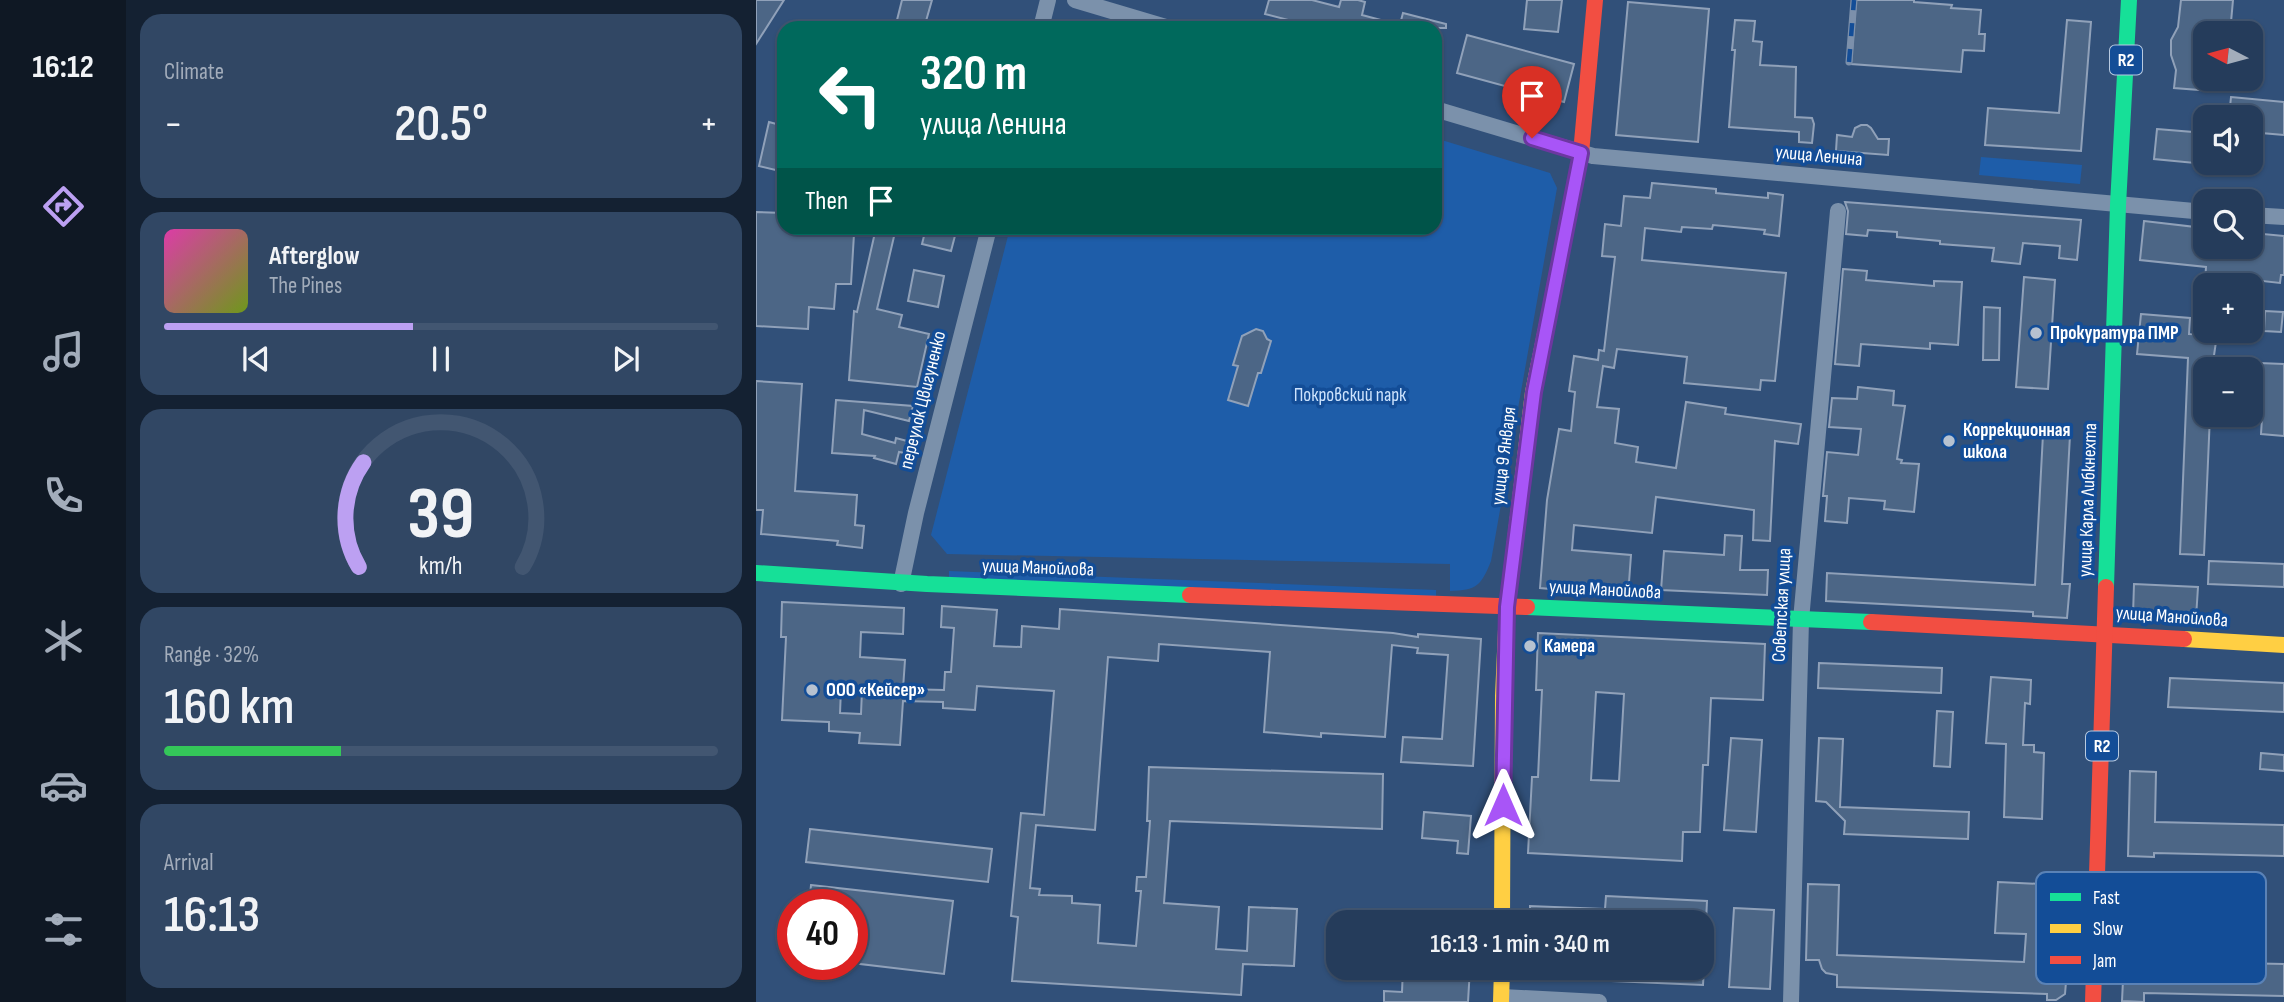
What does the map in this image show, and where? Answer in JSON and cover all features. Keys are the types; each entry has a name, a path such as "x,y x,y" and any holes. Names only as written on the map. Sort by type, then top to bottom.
{"street":[{"path":"1043,21 1048,0"},
{"path":"1074,0 1145,21"},
{"name":"улица 9 Января","path":"1502,910 1503,696 1507,607 1534,392 1581,153 1595,0"},
{"name":"улица Карла Либкнехта","path":"2097,872 2118,205 2129,0"},
{"name":"улица Ленина","path":"1442,111 1581,153 1620,159 2193,211"},
{"name":"Советская улица","path":"1791,1002 1801,620 1838,211"},
{"path":"2263,216 2284,217"},
{"name":"переулок Цвигуненко","path":"901,584 916,513 987,235"},
{"name":"улица Манойлова","path":"756,573 901,584 2105,633 2284,645"},
{"path":"1502,980 1502,999 1599,1002"},
{"name":"улица Карла Либкнехта","path":"2093,1002 2094,984"}],"green space":[{"name":"Покровский парк","path":"1442,140 1550,173 1557,188 1491,561 1481,581 1472,588 1450,591 1450,564 947,554 931,535 1008,235 1442,235"},
{"path":"1981,157 2082,165 2080,184 1979,175"},
{"path":"949,571 1436,590 1436,597 949,579"}],"building":[{"path":"756,0 784,0 756,44"},
{"path":"902,0 932,0 926,21 897,21"},
{"path":"1269,0 1312,0 1339,7 1341,0 1358,0 1365,2 1362,15 1385,21 1292,21 1265,14"},
{"path":"1527,0 1562,0 1558,32 1524,29"},
{"path":"1856,0 1914,0 1952,5 1951,8 1981,10 1979,34 1985,34 1984,51 1963,50 1961,72 1851,64"},
{"path":"2181,0 2233,0 2231,21 2193,21 2193,89 2174,88 2176,70 2171,55 2171,40 2178,27"},
{"path":"1628,2 1709,9 1698,142 1616,135"},
{"path":"1403,13 1434,21 1401,21"},
{"path":"1735,20 1755,21 1753,41 1762,42 1760,65 1796,67 1795,117 1812,118 1812,143 1799,142 1799,132 1729,127"},
{"path":"2067,20 2091,22 2081,151 1985,145 1988,108 2059,113"},
{"path":"1467,35 1574,64 1564,102 1457,73"},
{"path":"2231,97 2284,102 2284,135 2263,133 2263,105 2230,105"},
{"path":"769,122 777,124 777,170 759,166"},
{"path":"1861,125 1871,128 1878,139 1889,139 1888,155 1836,151 1837,135 1852,137 1855,128"},
{"path":"2157,129 2193,132 2193,163 2154,159"},
{"path":"1652,183 1716,189 1716,193 1768,198 1768,193 1783,195 1779,236 1764,234 1765,230 1713,225 1712,229 1682,227 1681,232 1645,228 1642,260 1786,273 1775,381 1761,380 1760,390 1684,383 1687,357 1617,349 1614,368 1603,366 1597,407 1619,409 1615,443 1638,447 1636,462 1676,468 1686,402 1726,408 1725,414 1801,424 1798,444 1775,441 1770,541 1753,540 1754,510 1656,497 1652,533 1574,525 1572,550 1631,555 1628,596 1540,588 1547,500 1559,429 1571,431 1575,392 1569,391 1574,356 1598,360 1599,350 1604,351 1615,257 1602,256 1605,224 1621,226 1624,196 1650,198"},
{"path":"1845,202 2081,220 2077,260 2059,258 2060,246 2023,243 2020,264 1992,261 1994,248 1940,244 1940,241 1897,237 1897,232 1868,230 1867,236 1846,234 1848,211"},
{"path":"756,212 777,213 777,235 854,235 851,284 836,284 834,309 809,307 808,329 756,326"},
{"path":"2144,221 2193,227 2193,259 2263,259 2263,234 2284,236 2284,275 2281,275 2280,283 2263,281 2263,273 2206,273 2206,267 2140,260"},
{"path":"874,235 894,235 877,309 902,315 899,327 929,334 917,387 849,380 854,311 857,312"},
{"path":"924,235 955,235 951,251 922,244"},
{"path":"1843,269 1867,271 1866,280 1934,286 1934,281 1962,282 1958,345 1930,343 1930,349 1861,344 1859,366 1835,364"},
{"path":"914,270 944,276 938,307 908,301"},
{"name":"Прокуратура ПМР","path":"2024,277 2055,280 2048,389 2016,387"},
{"path":"1984,307 2000,308 1999,360 1983,360"},
{"path":"2265,311 2283,312 2281,332 2264,331"},
{"path":"2141,314 2190,318 2189,334 2193,334 2193,343 2216,343 2214,357 2193,357 2193,427 2209,427 2204,555 2180,554 2188,358 2137,354"},
{"path":"1256,329 1263,331 1271,341 1248,406 1228,400 1238,366 1233,365 1242,336"},
{"path":"2263,363 2284,364 2284,436 2261,434"},
{"path":"756,381 802,384 795,491 857,495 855,525 864,526 862,548 837,545 838,541 761,534 763,510 756,510"},
{"path":"1858,387 1894,391 1893,405 1905,406 1897,459 1902,460 1901,463 1919,464 1914,512 1884,509 1885,501 1849,498 1847,523 1825,521 1827,496 1823,496 1827,452 1858,455 1861,429 1829,427 1832,398 1857,399"},
{"path":"836,400 913,406 909,421 864,410 862,434 895,443 896,438 907,441 905,453 899,452 896,464 874,458 875,456 832,453"},
{"path":"2043,434 2070,435 2062,584 2070,584 2067,618 2033,616 2033,612 1826,601 1827,573 2035,585"},
{"path":"1725,535 1742,536 1740,570 1768,570 1767,595 1661,590 1664,551 1724,555"},
{"path":"2209,561 2284,564 2284,587 2208,584"},
{"path":"2134,584 2198,587 2196,618 2133,615"},
{"path":"782,602 904,608 903,634 861,632 860,657 905,660 903,689 944,690 945,672 951,672 954,628 941,627 942,606 997,610 994,646 1021,647 1022,626 1059,629 1060,609 1418,637 1418,634 1481,639 1473,766 1401,762 1403,737 1442,739 1448,655 1417,653 1418,648 1392,645 1385,737 1321,733 1321,737 1264,732 1270,652 1159,644 1158,661 1108,657 1095,830 1036,825 1030,888 1040,889 1039,895 1072,896 1072,903 1100,905 1098,943 1136,946 1141,891 1136,891 1137,877 1146,877 1150,821 1147,821 1149,767 1383,774 1382,829 1170,821 1164,903 1219,907 1216,949 1247,951 1249,907 1297,909 1294,966 1243,964 1241,995 1012,981 1018,917 1011,916 1021,813 1044,815 1054,691 977,686 975,710 943,708 943,702 903,701 900,745 859,743 860,733 829,731 829,722 782,720 786,637 781,637","holes":["841,689 862,690 861,714 840,713"]},
{"path":"1538,633 1765,644 1763,700 1711,698 1708,765 1703,765 1700,832 1683,832 1682,861 1528,853 1532,777 1538,777 1542,690 1536,690","holes":["1596,692 1624,694 1619,781 1591,780"]},
{"path":"1819,663 1942,668 1941,693 1818,688"},
{"path":"1991,677 2031,680 2030,704 2025,703 2023,745 2034,745 2034,752 2044,753 2042,819 2004,817 2006,744 1986,743"},
{"path":"2170,678 2284,683 2284,712 2168,707"},
{"path":"1937,711 1953,712 1950,767 1934,766"},
{"path":"1731,738 1762,740 1756,832 1724,830"},
{"path":"1819,738 1843,739 1840,807 1969,812 1968,839 1844,834 1845,821 1826,802 1816,801"},
{"path":"2261,753 2284,755 2284,771 2260,769"},
{"path":"2130,771 2156,772 2155,822 2284,825 2284,856 2154,853 2154,857 2128,856"},
{"path":"1424,812 1471,816 1468,854 1457,853 1458,841 1422,838"},
{"path":"810,829 992,849 988,882 806,862"},
{"path":"1998,882 2036,884 2036,984 2066,984 2065,994 2056,1000 2047,1000 2047,994 1837,987 1837,975 1826,973 1819,960 1806,960 1808,884 1839,885 1837,955 2024,962 2026,934 1995,933"},
{"path":"811,885 846,889 811,889"},
{"path":"868,891 953,901 944,974 868,965"},
{"path":"1606,896 1707,901 1707,910 1530,910 1530,906 1605,909"},
{"path":"1734,908 1774,910 1770,989 1729,987"},
{"path":"2266,964 2284,964 2284,996 2144,993 2144,1002 2122,1001 2123,984 2266,984"},
{"path":"1402,980 1469,980 1468,1002 1384,1002 1384,991 1402,992"},
{"path":"1586,980 1703,980 1703,985"}],"railway":[{"path":"1849,62 1854,0"}],"traffic: fast":[{"path":"2106,587 2118,205 2129,0"},
{"path":"756,573 927,584 1190,595"},
{"path":"1527,607 1871,622"}],"traffic: slow":[{"path":"1502,910 1503,696 1507,607 1533,392 1547,324"},
{"path":"2184,639 2284,645"},
{"path":"1501,1002 1502,980"}],"traffic: jam":[{"path":"1547,324 1581,153 1595,0"},
{"path":"2097,872 2106,587"},
{"path":"1190,595 1527,607"},
{"path":"1871,622 2184,639"},
{"path":"2093,1002 2094,984"}],"place":[{"name":"Прокуратура ПМР","path":"2036,333"},
{"name":"Коррекционная школа","path":"1949,441"},
{"name":"Камера","path":"1530,646"},
{"name":"ООО «Кейсер»","path":"812,690"}],"route":[{"path":"1503,805 1503,696 1507,607 1534,392 1581,153 1532,138"}]}
